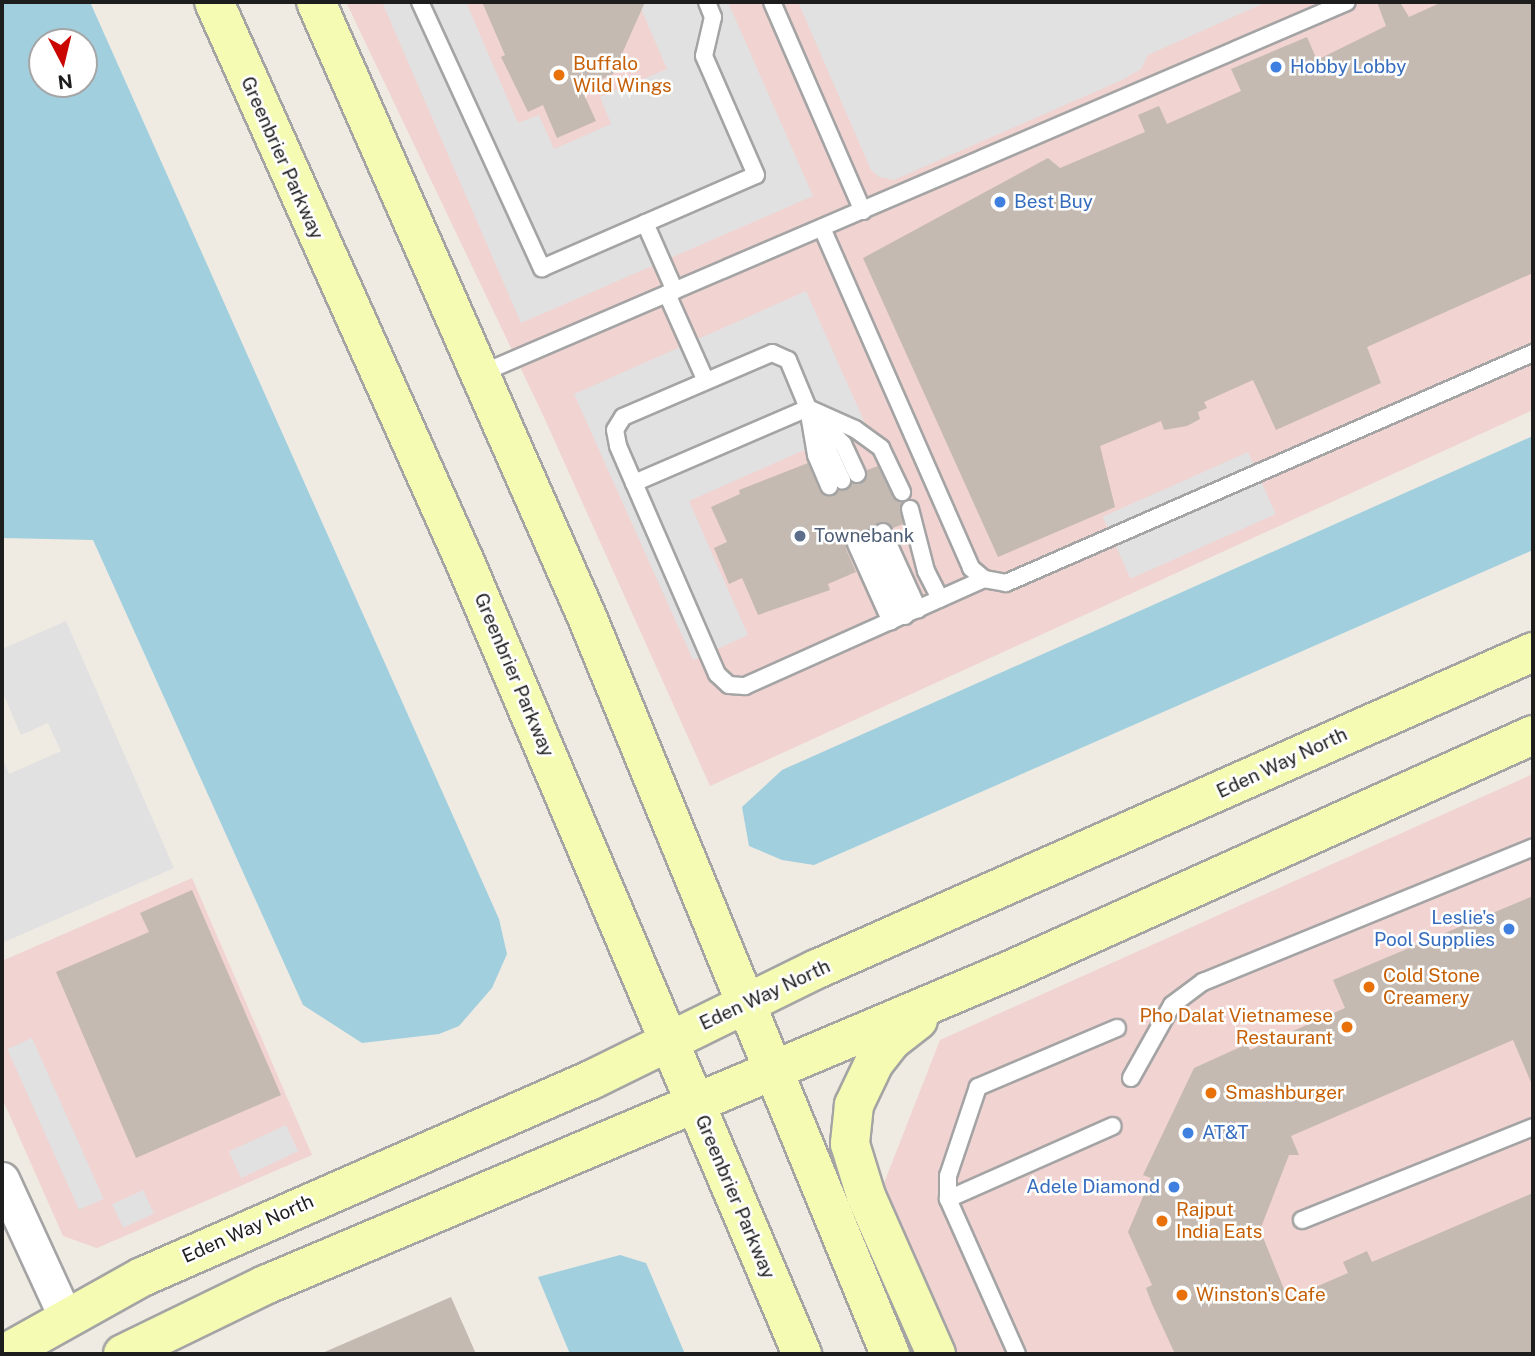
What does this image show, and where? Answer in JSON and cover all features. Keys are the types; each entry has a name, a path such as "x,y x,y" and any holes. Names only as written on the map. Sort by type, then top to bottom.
{"main road":[{"name":"Greenbrier Parkway","path":"214,2 465,562 802,1354"},
{"path":"316,2 587,617 770,1071 890,1354"},
{"name":"Eden Way North","path":"4,1354 142,1276 591,1080 744,1003 1533,652"},
{"path":"123,1354 265,1285 695,1101 949,996 1533,735"},
{"path":"936,1354 866,1196 850,1144 849,1123 863,1083 886,1048 949,996"}],"street":[{"path":"2,1179 66,1318"}],"lane":[{"path":"420,2 542,268 756,175 704,56 713,17 707,2"},
{"path":"772,2 863,211"},
{"path":"480,374 1347,2"},
{"path":"645,223 706,381"},
{"path":"822,228 971,568 984,579 1006,583 1533,354"},
{"path":"808,408 843,444 843,480 816,455 808,408 788,360 772,353 624,417 615,430 634,483 717,674 729,685 745,686 984,579"},
{"path":"634,483 808,408 855,429 881,448 902,492"},
{"path":"910,509 926,570 940,599"},
{"path":"905,616 870,538 905,616"},
{"path":"1131,1077 1172,1005 1203,982 1533,846"},
{"path":"1017,1354 948,1199 948,1176 978,1087 1116,1028"},
{"path":"948,1199 1114,1126"},
{"path":"1302,1220 1533,1127"}],"shaded area":[{"path":"346,2 1533,2 1533,410 710,786 542,413"},
{"path":"382,2 466,2 518,123 539,115 554,149 611,124 600,97 667,69 638,2 728,2 813,196 521,323"},
{"path":"798,2 1277,2 1262,4 1148,55 1141,69 1122,80 894,180 879,177 871,170"},
{"path":"806,291 865,423 689,501 748,635 693,660 574,394"},
{"path":"1248,452 1276,514 1130,579 1103,517"},
{"path":"66,621 174,868 2,943 2,758 9,774 61,751 48,723 21,735 2,691 2,649"},
{"path":"1533,774 1533,1354 953,1354 884,1183 940,1040"},
{"path":"192,878 312,1155 97,1248 63,1236 2,1098 2,961"},
{"path":"32,1038 104,1199 79,1210 7,1049"},
{"path":"286,1125 298,1151 241,1178 229,1152"},
{"path":"143,1190 154,1214 123,1228 112,1204"}],"water":[{"path":"2,2 90,2 499,919 507,954 492,988 459,1026 439,1034 362,1043 303,1005 93,540 2,538"},
{"path":"1533,436 1533,550 814,865 782,860 749,846 742,807 782,770"},
{"path":"620,1255 646,1263 685,1354 570,1354 538,1277"}],"building":[{"name":"Buffalo Wild Wings","path":"482,2 645,2 613,74 581,88 596,121 557,138 543,105 528,112 501,57 505,55"},
{"path":"1377,2 1400,2 1409,17 1442,2 1533,2 1533,273 1367,347 1381,383 1276,430 1253,380 1204,402 1207,408 1198,412 1200,419 1187,426 1164,430 1161,421 1100,446 1115,507 998,557 863,258 1048,158 1060,168 1145,132 1138,115 1159,106 1167,124 1241,91 1231,69 1307,37 1317,60 1386,26"},
{"name":"Townebank","path":"808,463 820,491 828,496 852,483 862,483 867,470 878,466 893,497 901,502 903,524 893,528 879,522 873,530 851,535 846,549 856,572 828,584 830,590 758,615 742,578 729,584 714,548 727,542 711,507 740,494 739,490"},
{"path":"192,890 281,1095 136,1158 56,972 149,932 140,913"},
{"path":"1533,896 1533,1087 1513,1040 1291,1136 1299,1155 1289,1155 1260,1230 1288,1299 1348,1273 1343,1262 1367,1251 1372,1262 1533,1193 1533,1354 1175,1354 1152,1304 1146,1288 1152,1285 1128,1232 1151,1178 1143,1175 1194,1068 1247,1044 1250,1050 1345,1008 1333,980"},
{"path":"451,1297 476,1354 320,1354"}],"place":[{"name":"Hobby Lobby","path":"1276,67"},
{"name":"Buffalo Wild Wings","path":"559,75"},
{"name":"Best Buy","path":"1000,202"},
{"name":"Townebank","path":"800,536"},
{"name":"Leslie's Pool Supplies","path":"1509,929"},
{"name":"Cold Stone Creamery","path":"1369,987"},
{"name":"Pho Dalat Vietnamese Restaurant","path":"1347,1027"},
{"name":"Smashburger","path":"1211,1093"},
{"name":"AT&T","path":"1188,1133"},
{"name":"Adele Diamond","path":"1174,1187"},
{"name":"Rajput India Eats","path":"1162,1221"},
{"name":"Winston's Cafe","path":"1182,1295"}]}
